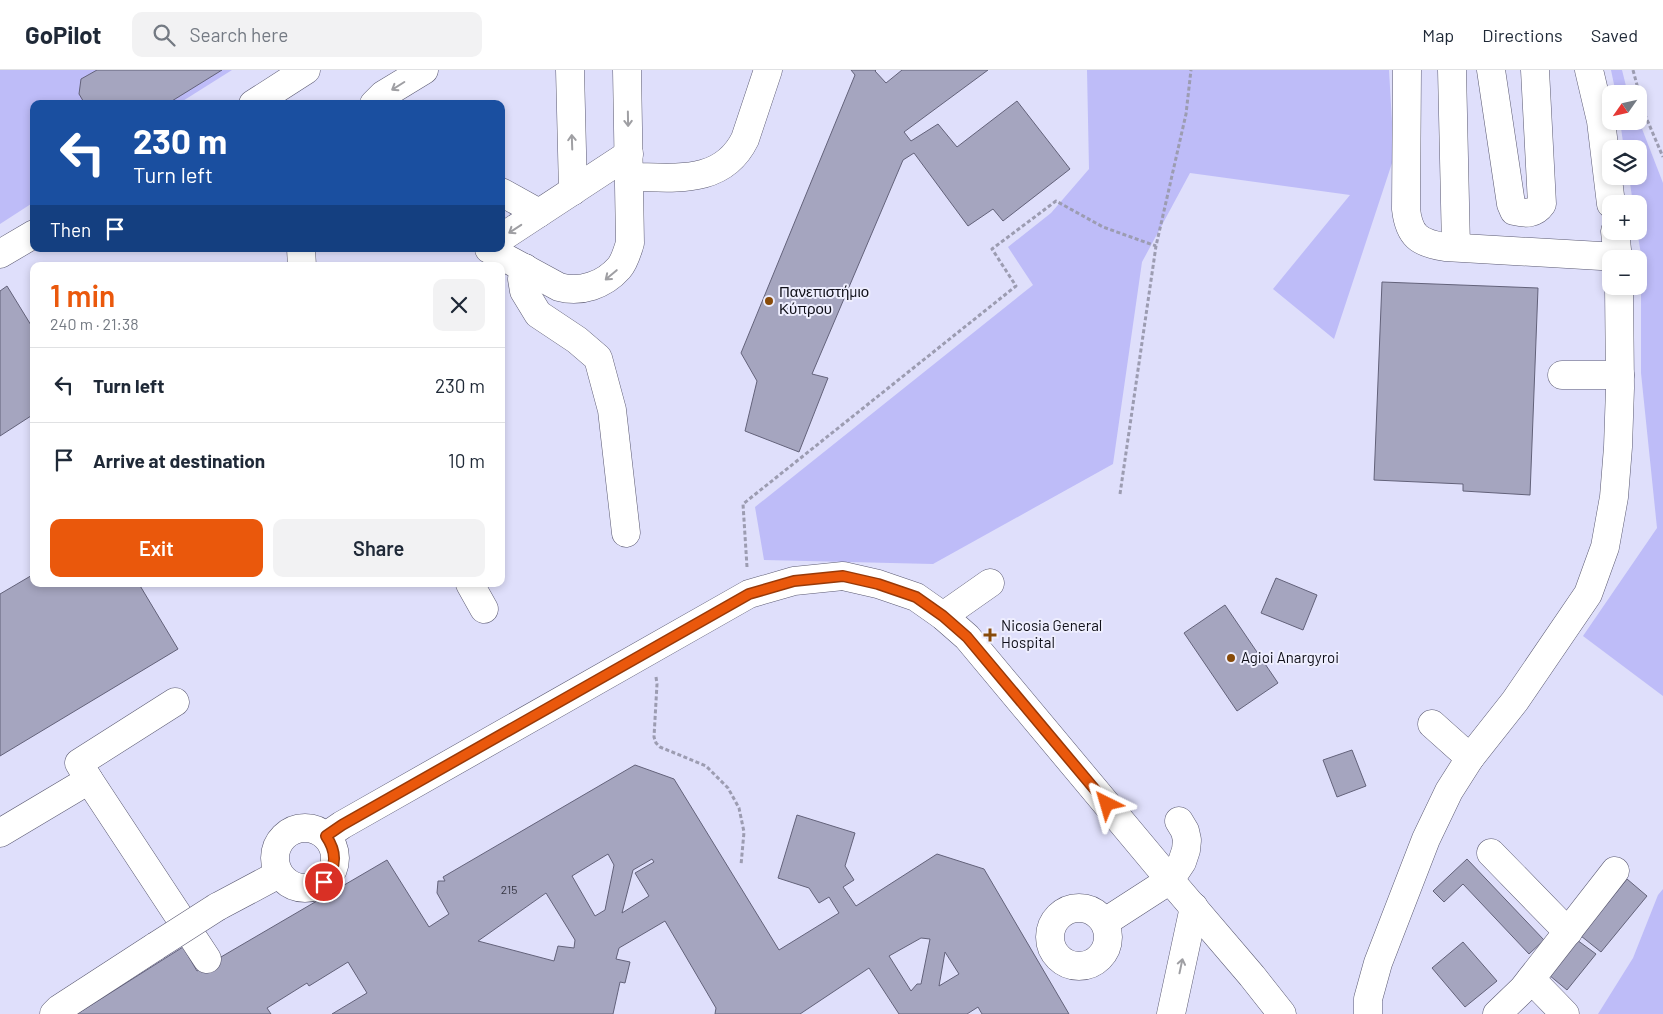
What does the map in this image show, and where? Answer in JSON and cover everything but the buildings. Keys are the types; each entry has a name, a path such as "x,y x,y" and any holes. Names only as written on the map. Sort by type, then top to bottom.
{"street":[{"path":"262,100 306,70"},
{"path":"378,100 424,70"},
{"path":"570,70 573,191"},
{"path":"495,252 568,290 587,288 604,281 620,267 630,243 627,70"},
{"path":"505,235 573,191 629,165 688,177 706,174 730,159 745,139 768,70"},
{"path":"1408,70 1406,209 1413,234 1421,241 1456,247 1617,249"},
{"path":"1452,70 1456,247"},
{"path":"1491,70 1511,204 1514,211 1530,213 1538,210 1542,204 1535,70"},
{"path":"1589,70 1600,121 1610,195"},
{"path":"505,194 539,214"},
{"path":"0,254 30,236"},
{"path":"525,268 522,279 524,291 538,314 576,340 598,358 612,410 626,533"},
{"path":"1368,1014 1368,999 1378,963 1426,839 1448,791 1470,758 1515,701 1588,594 1606,548 1614,497 1620,375 1619,295"},
{"path":"1562,375 1620,375"},
{"path":"326,836 350,820 749,594 794,581 843,576 878,584 916,597 943,616 967,637 1282,1014"},
{"path":"943,616 990,583"},
{"path":"472,587 484,609"},
{"path":"175,702 79,763 207,959"},
{"path":"1432,724 1470,758"},
{"path":"0,833 90,780"},
{"path":"1104,922 1170,880 1182,862 1186,850 1187,840 1185,831 1179,820"},
{"path":"299,828 318,830 332,844 335,854 334,864 331,874 324,882 305,888 295,887 286,882 279,874 275,865 277,846 282,838 290,832 299,828"},
{"path":"1491,853 1568,932"},
{"path":"1497,1014 1523,989 1615,871"},
{"path":"54,1014 217,907 279,874"},
{"path":"1172,1014 1194,907"},
{"path":"1531,979 1565,1014"}],"path":[{"path":"1120,494 1156,246 1186,114 1191,70"},
{"path":"1633,70 1645,115 1663,157"},
{"path":"749,594 743,504 1016,286 992,249 1056,201 1103,227 1156,246"},
{"path":"651,650 657,684 654,738 656,743 660,747 706,766 728,788 739,808 744,832 741,865"}],"shaded area":[{"path":"0,70 232,70 184,100 30,100 30,205 0,224"},
{"path":"1087,70 1389,70 1394,157 1334,339 1273,289 1350,195 1190,173 1142,262 1113,464 933,564 764,560 755,507 1033,285 1008,247 1051,213 1089,169"},
{"path":"1611,70 1622,70 1626,85 1614,85"},
{"path":"1621,130 1642,130 1646,140 1623,140"},
{"path":"1647,142 1663,183 1663,696 1583,636 1657,528 1641,373 1641,295 1647,295 1647,250 1640,250 1639,240 1647,240 1647,195 1632,195 1630,185 1647,185"},
{"path":"1663,889 1663,1014 1598,1014 1633,958 1658,895"}],"place":[{"name":"Πανεπιστήμιο Κύπρου","path":"769,301"},
{"name":"Nicosia General Hospital","path":"990,635"},
{"name":"Agioi Anargyroi","path":"1231,658"}],"route":[{"path":"324,882 331,874 335,854 332,844 326,836 342,825 749,594 794,581 843,576 878,584 916,597 943,616 967,637 1107,804"}]}
